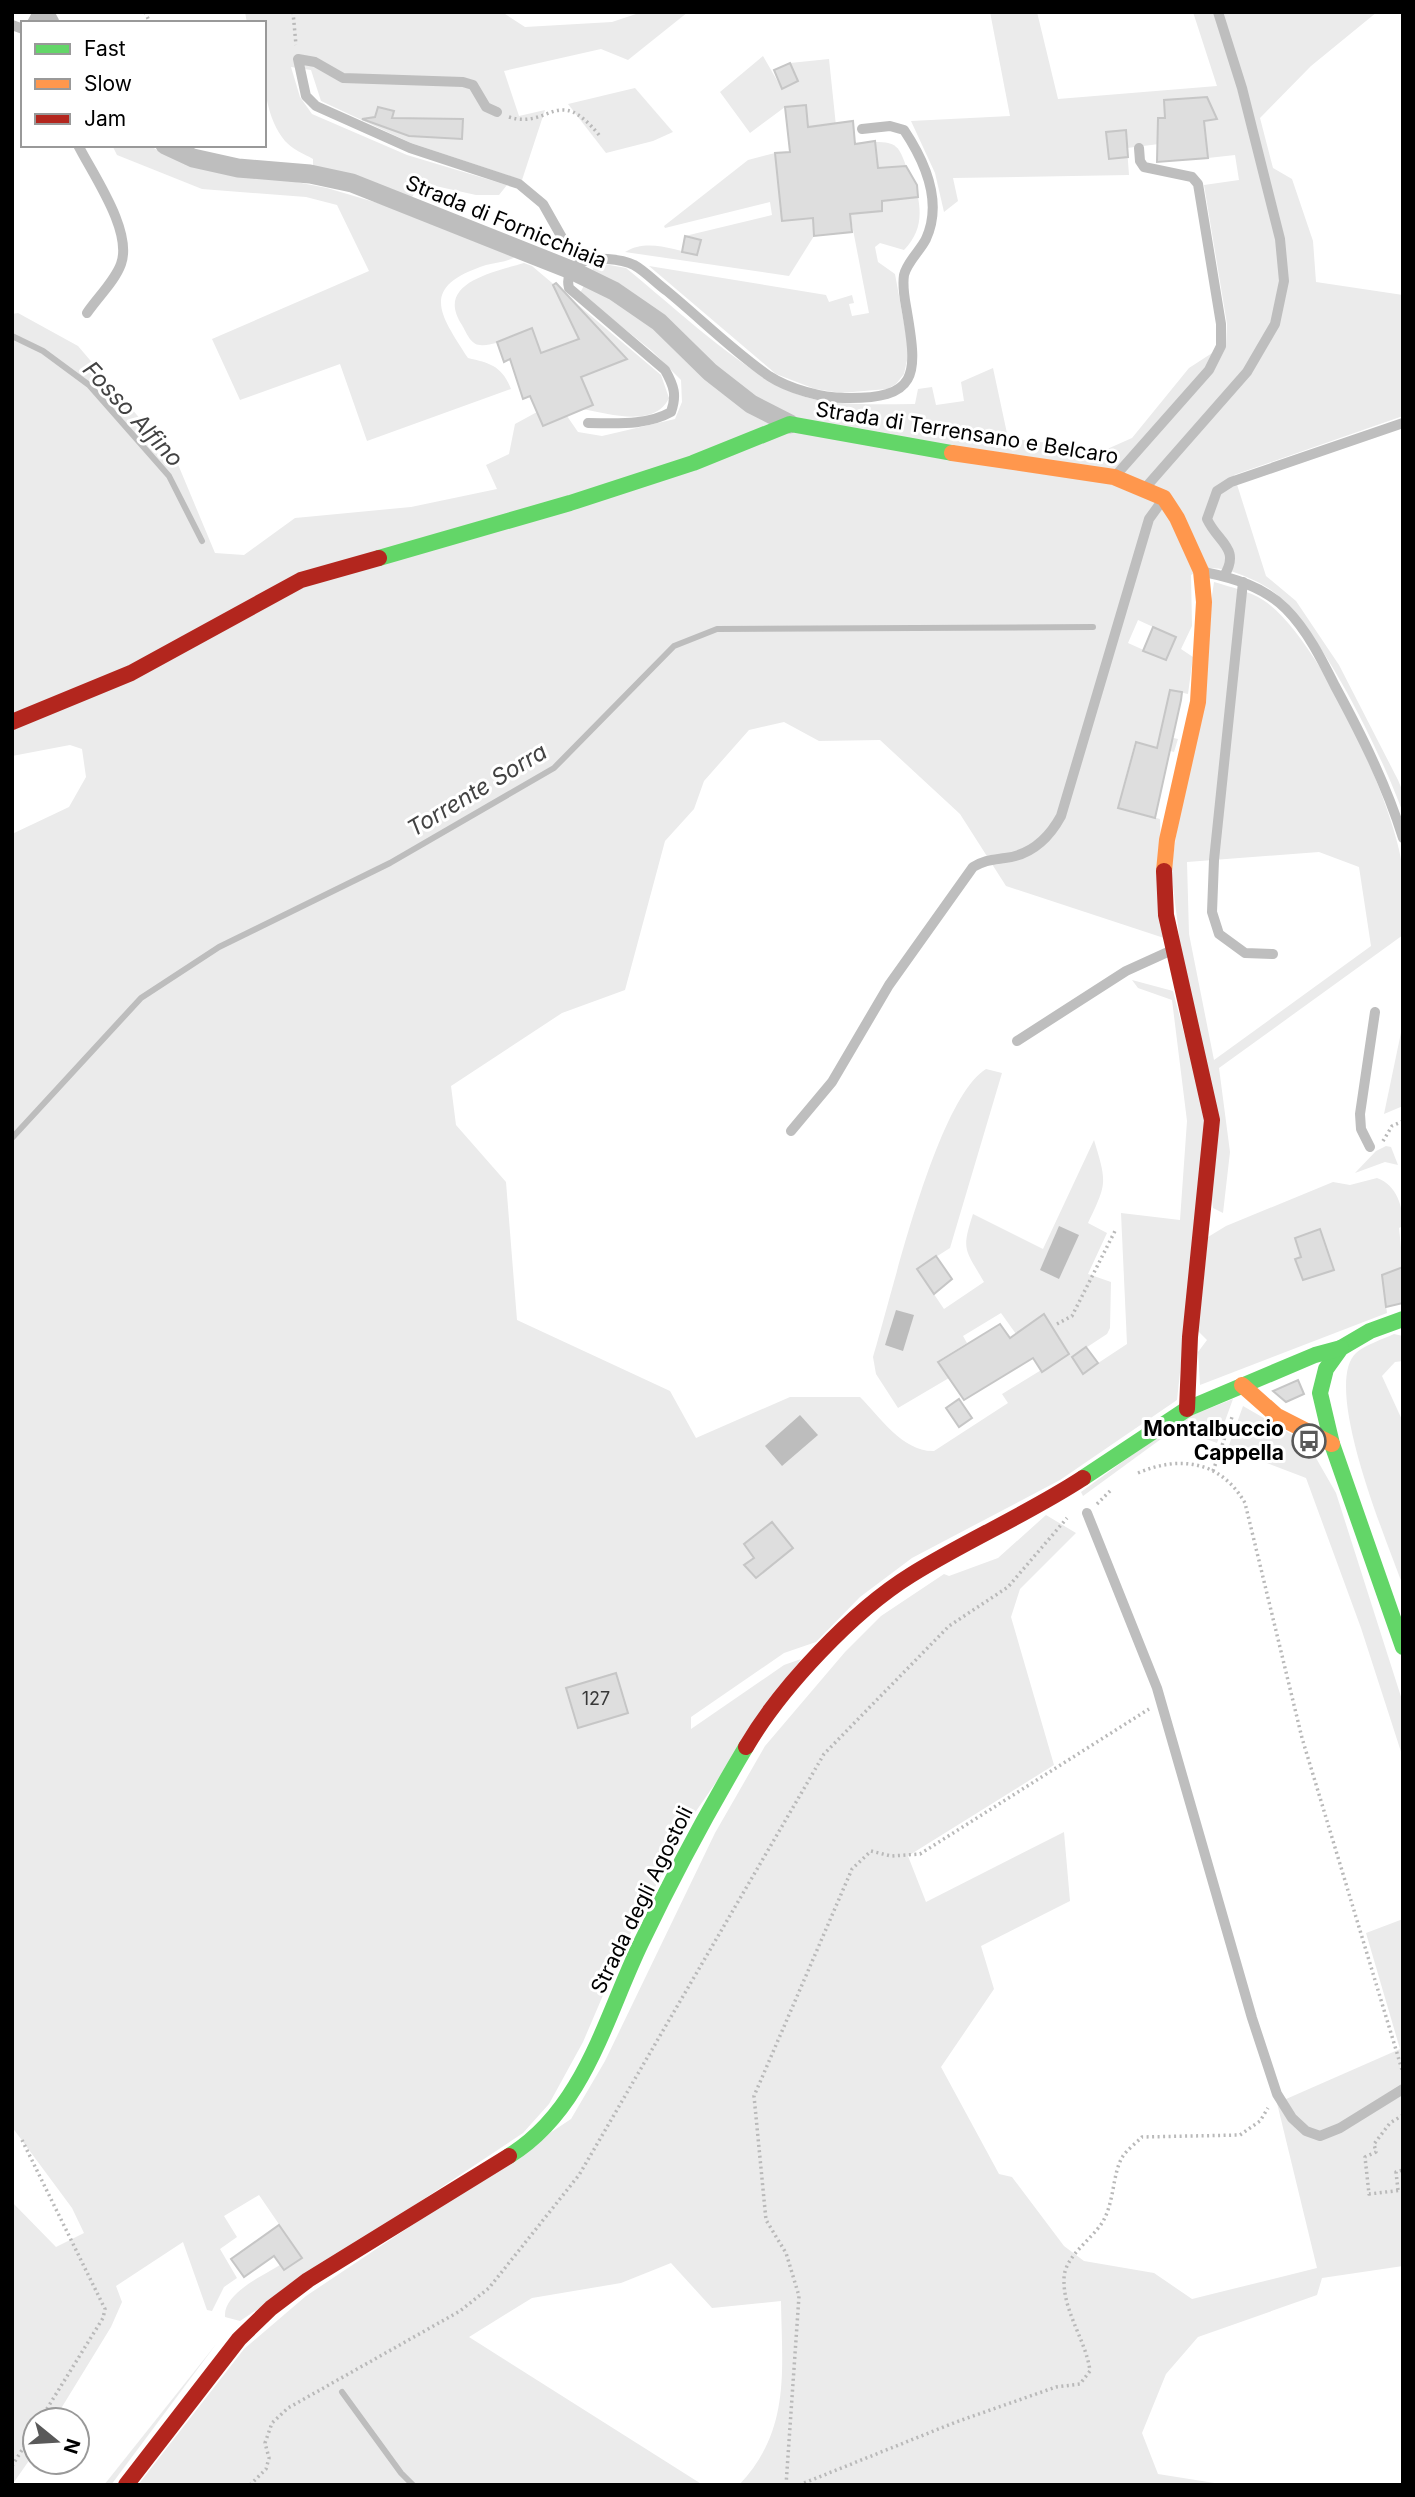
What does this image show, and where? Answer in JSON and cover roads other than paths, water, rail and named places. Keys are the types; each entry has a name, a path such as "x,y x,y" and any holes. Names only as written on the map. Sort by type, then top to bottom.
{"street":[{"name":"Strada di Fornicchiaia","path":"169,147 193,158 237,168 310,174 352,183 578,265 659,321 710,372 751,404 790,424"},
{"name":"Strada di Terrensano e Belcaro","path":"12,722 131,673 301,580 570,503 693,463 790,424 896,445 1114,477 1146,488 1164,498"},
{"path":"1164,498 1177,518 1200,571 1204,602 1198,702 1167,840 1164,875 1166,915 1212,1120 1211,1153 1188,1347 1187,1409"},
{"path":"1403,1318 1370,1331 1341,1349 1326,1369 1321,1385 1332,1444 1403,1647"},
{"name":"Strada degli Agostoli","path":"126,2485 210,2374 239,2339 271,2308 308,2280 502,2163 531,2142 554,2118 596,2049 640,1945 703,1820 767,1716 827,1646 873,1600 911,1575 1046,1501 1187,1409 1315,1355 1341,1349"},
{"path":"1242,1385 1277,1416 1332,1444"}],"lane":[{"path":"1146,488 1247,372 1275,324 1284,281 1280,239 1242,88 1218,12"},
{"path":"497,113 486,107 473,85 464,82 343,78 315,62 298,59 306,96 316,106 410,148 519,184 543,204 578,265"},
{"path":"588,423 618,423 662,417 671,412 676,399 673,384 665,370 569,288 567,279 578,265 599,259 632,264 771,377 812,393 843,398 889,396 901,389 911,374 913,350 903,286 905,272 926,238 934,211 929,183 917,150 904,130 890,126 862,129"},
{"path":"79,147 117,220 124,243 121,265 87,313"},
{"path":"1114,477 1209,370 1221,346 1221,324 1198,184 1192,177 1144,167 1140,161 1139,148"},
{"path":"1224,576 1231,564 1231,551 1207,519 1217,491 1231,482 1403,423"},
{"path":"791,1131 832,1082 889,985 973,867 986,859 1007,858 1030,851 1051,834 1061,816 1149,519 1164,498"},
{"path":"1200,571 1243,582 1270,596 1287,610 1303,631 1368,747 1383,779 1403,838"},
{"path":"1243,582 1214,860 1212,912 1219,934 1245,953 1273,954"},
{"path":"1017,1041 1126,971 1174,950"},
{"path":"1370,1147 1361,1129 1360,1114 1376,1013"},
{"path":"1087,1513 1161,1701 1252,2018 1277,2094 1292,2118 1306,2131 1320,2136 1340,2129 1403,2089"}],"waterway":[{"name":"Fosso Alfino","path":"12,336 43,351 89,385 169,476 202,541"},
{"name":"Torrente Sorra","path":"12,1138 141,998 219,947 390,863 554,768 674,646 717,629 1093,627"},
{"path":"342,2392 401,2473 413,2485"}],"place":[{"name":"Montalbuccio Cappella","path":"1309,1441"}]}
